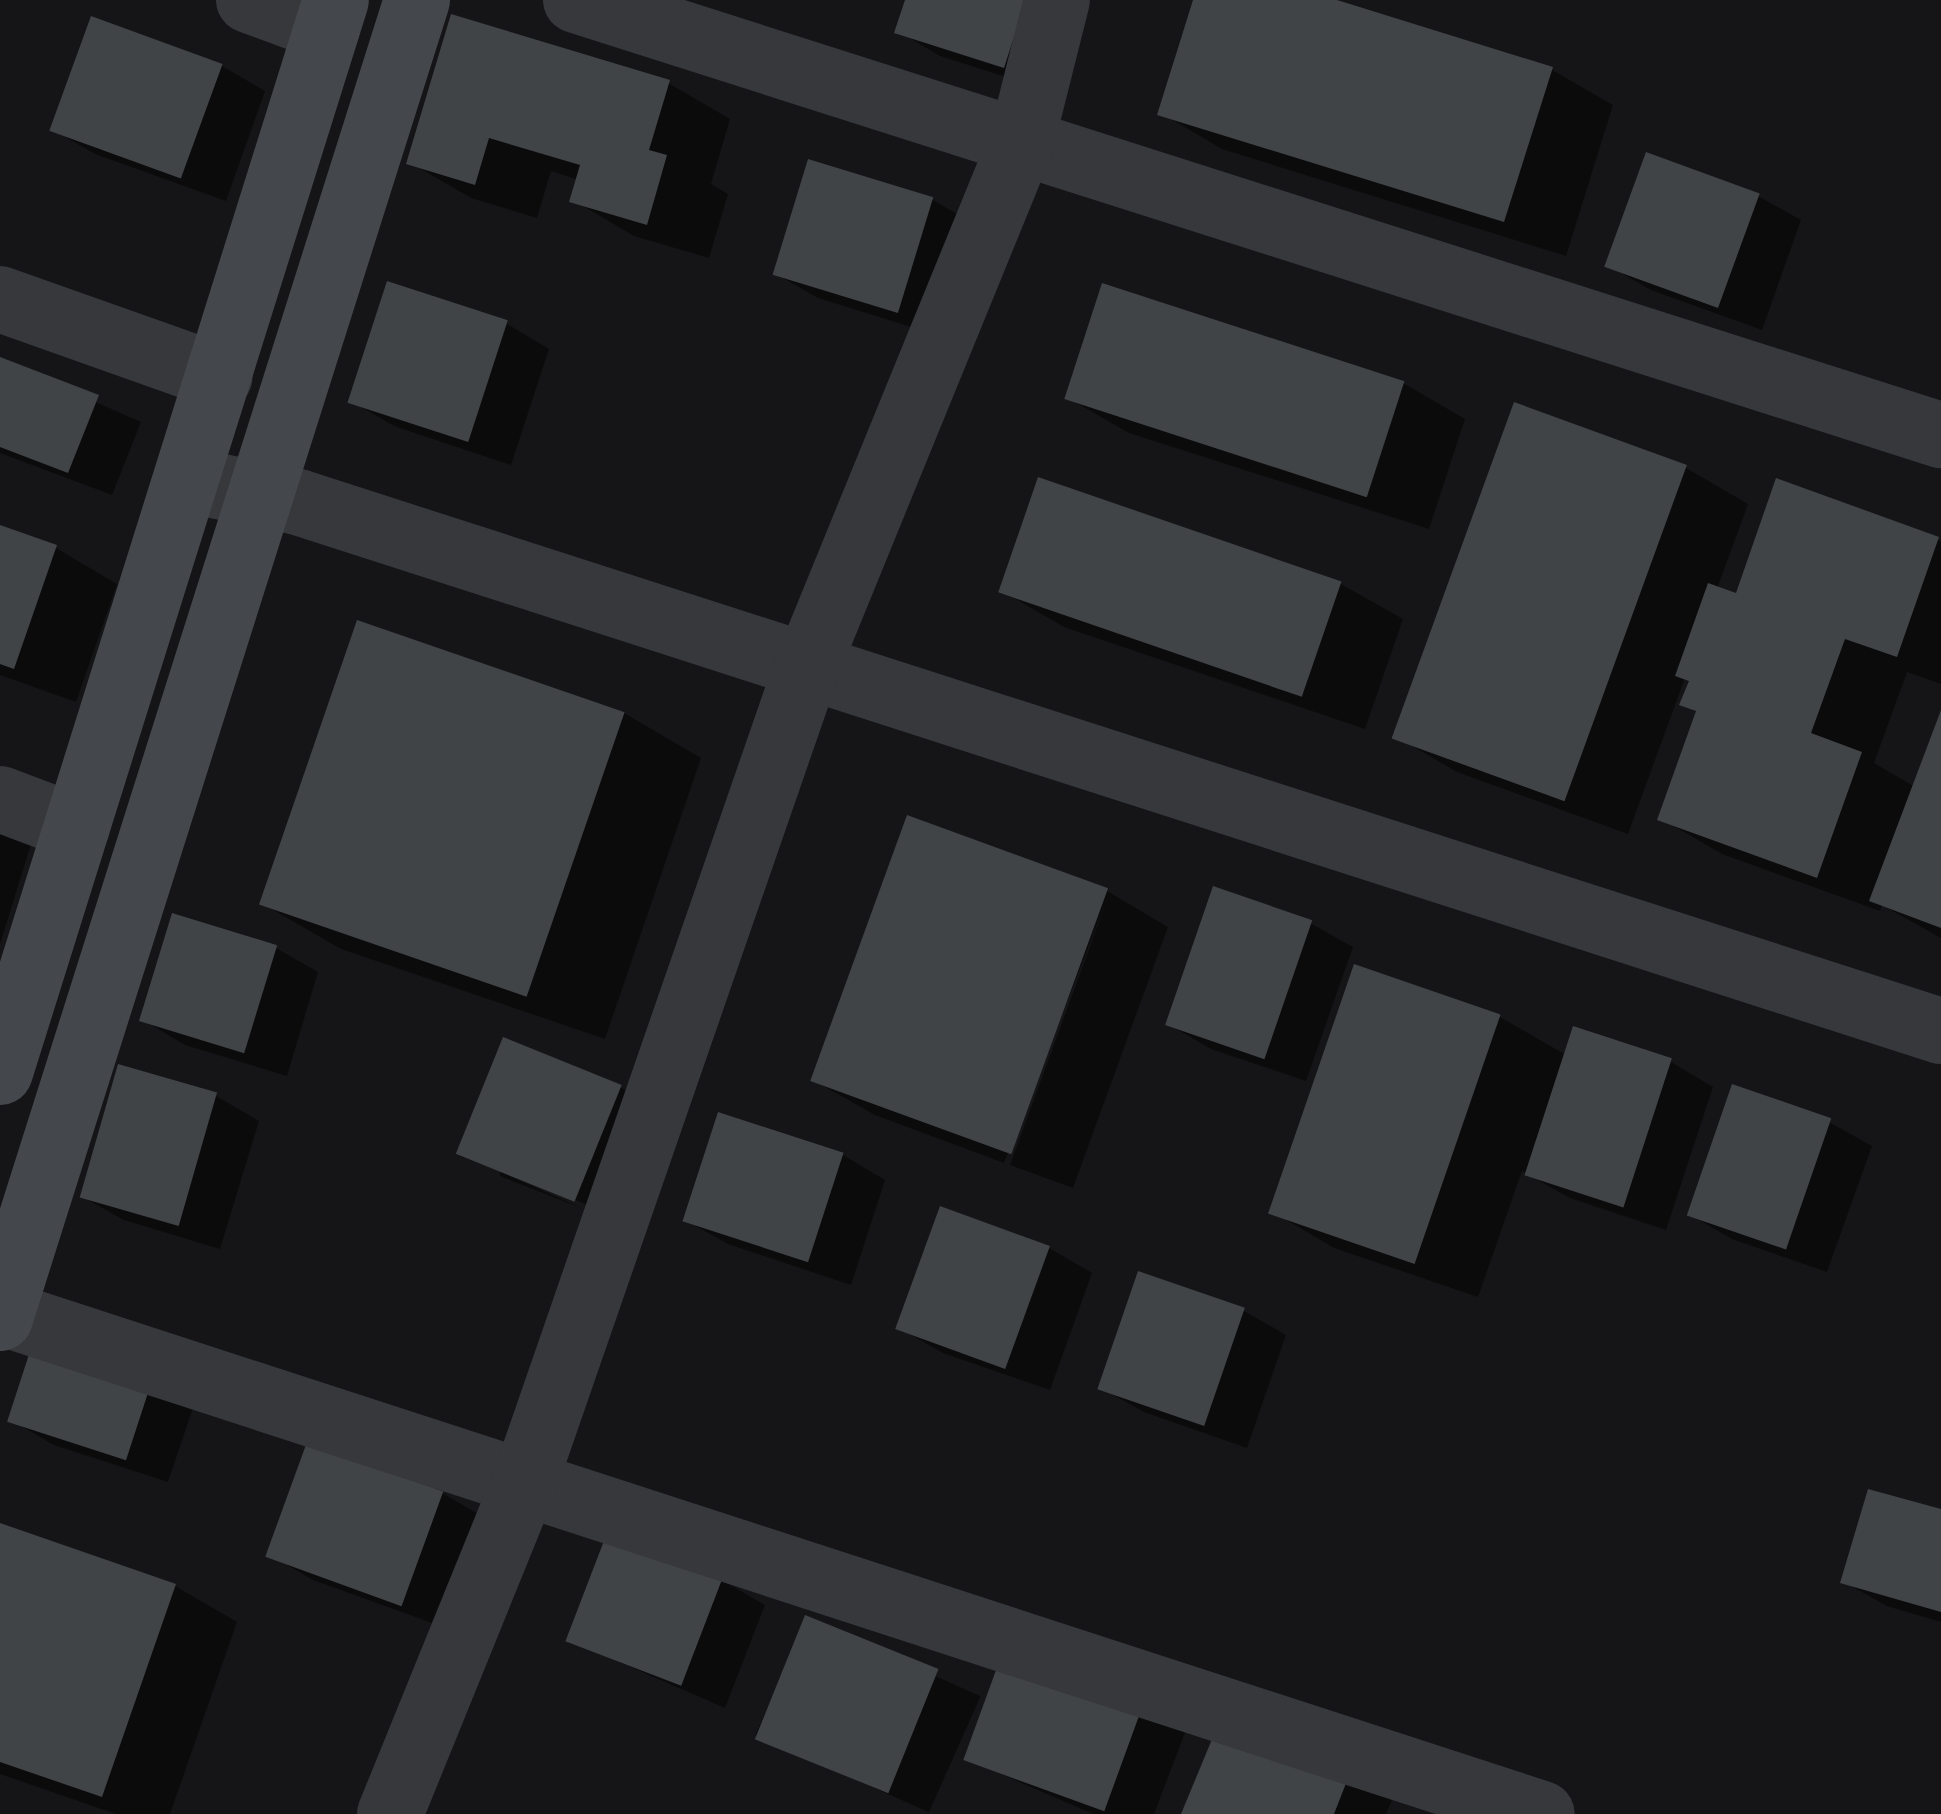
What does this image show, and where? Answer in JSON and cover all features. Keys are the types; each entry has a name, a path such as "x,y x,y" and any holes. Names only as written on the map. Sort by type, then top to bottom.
{"main road":[{"path":"1,1315 417,0"},
{"path":"0,1072 331,14"}],"street":[{"path":"249,0 331,14"},
{"path":"576,0 1941,434"},
{"path":"390,1814 524,1484 807,668 1021,143 1057,0"},
{"path":"0,299 220,377"},
{"path":"187,480 261,501 298,502 1941,1031"},
{"path":"0,799 77,828"},
{"path":"1,1315 1542,1814"}],"building":[{"path":"905,0 1026,0 1004,68 894,33"},
{"path":"1193,0 1337,0 1553,67 1504,222 1157,115"},
{"path":"451,14 670,80 649,150 667,155 647,225 569,202 580,165 489,138 475,185 406,164"},
{"path":"91,16 223,64 181,179 49,131"},
{"path":"1646,152 1760,193 1718,308 1604,267"},
{"path":"808,159 933,197 898,313 773,275"},
{"path":"387,281 508,320 468,442 347,403"},
{"path":"1102,283 1404,381 1367,497 1064,399"},
{"path":"0,357 99,395 68,473 0,447"},
{"path":"1514,402 1687,465 1564,801 1392,738"},
{"path":"1038,477 1342,582 1302,697 998,592"},
{"path":"1776,478 1939,537 1897,657 1845,639 1811,733 1862,752 1817,878 1657,820 1696,711 1679,705 1689,681 1675,676 1708,583 1736,593"},
{"path":"0,525 57,545 14,669 0,664"},
{"path":"357,620 625,712 527,997 259,905"},
{"path":"1941,710 1941,928 1869,901"},
{"path":"907,815 1108,888 1011,1154 810,1081"},
{"path":"1213,886 1312,920 1264,1059 1165,1025"},
{"path":"172,913 277,945 244,1053 139,1021"},
{"path":"1354,964 1501,1014 1415,1264 1268,1214"},
{"path":"1573,1026 1672,1058 1623,1207 1524,1175"},
{"path":"503,1037 622,1085 574,1202 456,1154"},
{"path":"118,1064 217,1092 179,1226 80,1198"},
{"path":"1732,1084 1831,1118 1786,1250 1687,1215"},
{"path":"718,1112 844,1153 808,1262 682,1221"},
{"path":"940,1206 1050,1246 1005,1369 895,1329"},
{"path":"1138,1271 1245,1308 1204,1426 1097,1389"},
{"path":"34,1339 153,1378 126,1460 7,1422"},
{"path":"307,1442 443,1492 402,1606 265,1557"},
{"path":"1868,1489 1941,1509 1941,1612 1840,1583"},
{"path":"0,1523 176,1584 102,1797 0,1762"},
{"path":"607,1533 723,1577 681,1686 565,1641"},
{"path":"805,1615 939,1669 888,1793 755,1739"},
{"path":"1003,1651 1144,1702 1104,1811 963,1760"},
{"path":"1220,1720 1350,1773 1334,1814 1181,1814"}]}
